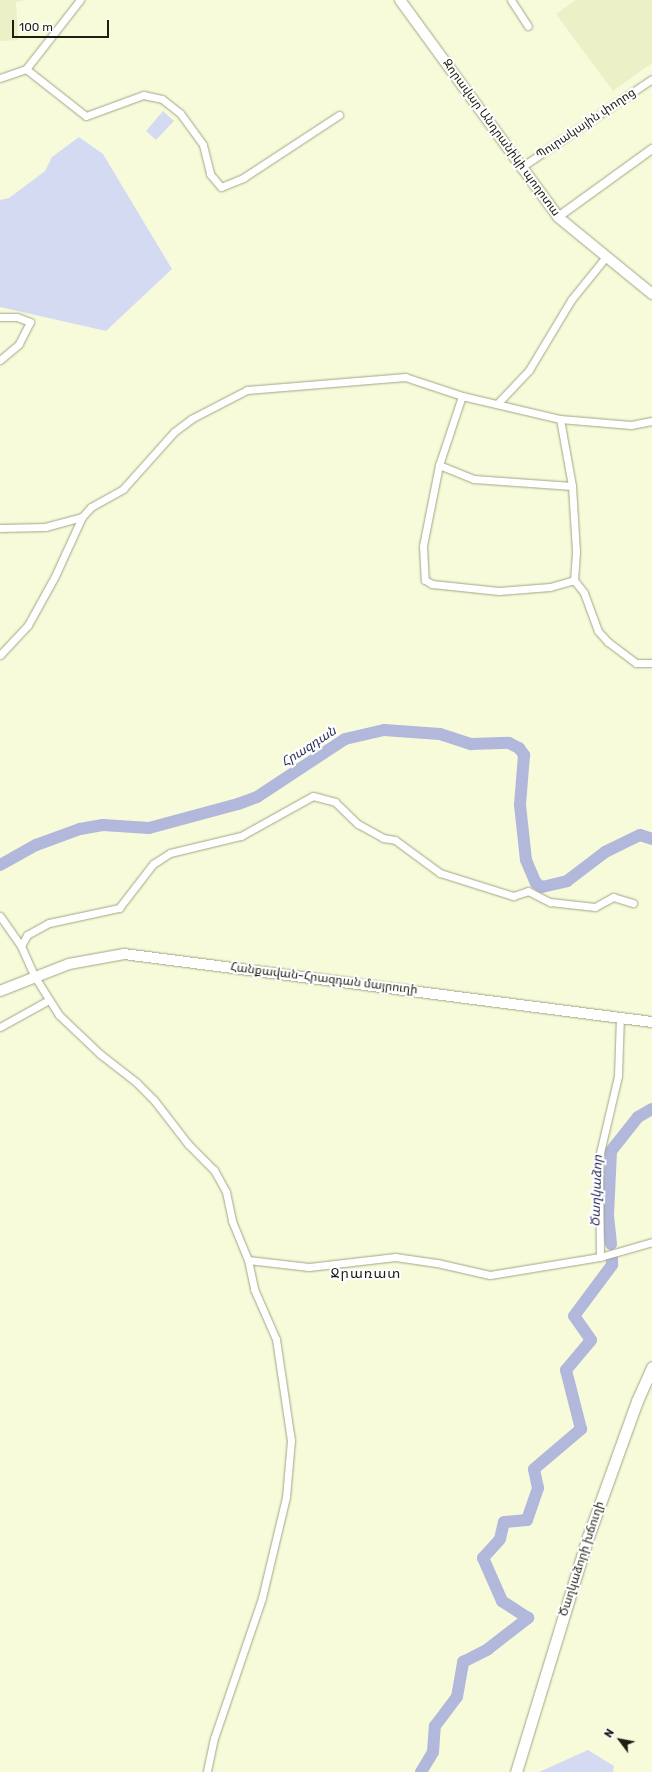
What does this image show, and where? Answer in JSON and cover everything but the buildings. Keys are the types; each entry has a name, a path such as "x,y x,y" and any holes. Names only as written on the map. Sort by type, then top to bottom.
{"main road":[{"name":"Զորավար Անդրանիկի պողոտա","path":"400,0 520,168 558,217 605,258 652,294"},
{"name":"Հանքավան-Հրազդան մայրուղի","path":"0,991 69,964 124,954 652,1022"},
{"name":"Ծաղկաձորի խճուղի","path":"516,1772 522,1755 530,1718 588,1537 637,1401 652,1367"},
{"path":"520,1772 522,1755"}],"street":[{"path":"0,78 26,69 80,0"},
{"path":"512,0 528,26"},
{"path":"26,69 86,116 143,95 162,99 180,113 203,145 210,174 221,187 243,178 339,115"},
{"name":"Պուրակային փողոց","path":"520,168 652,79"},
{"path":"558,217 652,149"},
{"path":"496,404 529,370 570,300 605,258"},
{"path":"0,318 17,317 30,322 19,344 0,360"},
{"path":"0,655 28,625 55,576 82,516 91,507 123,489 174,432 191,419 247,390 405,377 462,396 560,420 631,425 652,421"},
{"path":"462,396 439,465 423,546 425,580 432,584 499,591 550,587 574,580"},
{"path":"560,420 572,486 576,552 574,580 584,594 598,631 608,642 636,663 652,663"},
{"path":"439,465 474,479 572,486"},
{"path":"0,528 45,527 82,516"},
{"path":"21,946 28,935 49,923 119,908 153,864 170,854 241,836 313,796 335,802 358,824 383,838 395,840 440,873 513,896 528,891 550,902 595,907 613,897 633,903"},
{"path":"0,916 21,946 35,977 49,1000 81,1037 136,1082 154,1100 188,1144 214,1170 226,1192 232,1221 248,1260 254,1289 276,1339 291,1440 289,1472 280,1530 262,1598 214,1738 207,1772"},
{"path":"0,1027 49,1000"},
{"path":"600,1257 599,1158 618,1076 620,1018"},
{"path":"248,1260 309,1266 395,1257 437,1263 490,1275 600,1257 652,1242"}],"shaded area":[{"path":"0,0 26,0 16,2 18,40 0,41"},
{"path":"576,0 652,0 652,63 613,91 556,14"},
{"path":"163,111 174,121 156,140 146,131"},
{"path":"79,137 103,154 172,269 106,331 0,307 0,200 9,198 45,171 52,157"},
{"path":"588,1750 614,1766 613,1772 539,1772"}],"waterway":[{"name":"Հրազդան","path":"0,865 36,845 80,829 103,825 149,828 238,804 257,797 345,739 384,730 440,734 471,744 509,743 519,748 524,755 520,805 526,860 536,883 542,887 567,881 605,852 640,835 652,839"},
{"name":"Ծաղկաձոր","path":"611,1244 608,1215 611,1151 638,1117 652,1109"},
{"name":"Ծաղկաձոր","path":"421,1772 433,1752 435,1726 457,1697 463,1662 488,1649 528,1618 502,1601 483,1558 500,1539 504,1522 527,1520 538,1488 534,1469 581,1429 566,1370 591,1340 574,1316 612,1265 612,1258"}],"district":[{"name":"Ջրառատ","path":"366,1274"}]}
